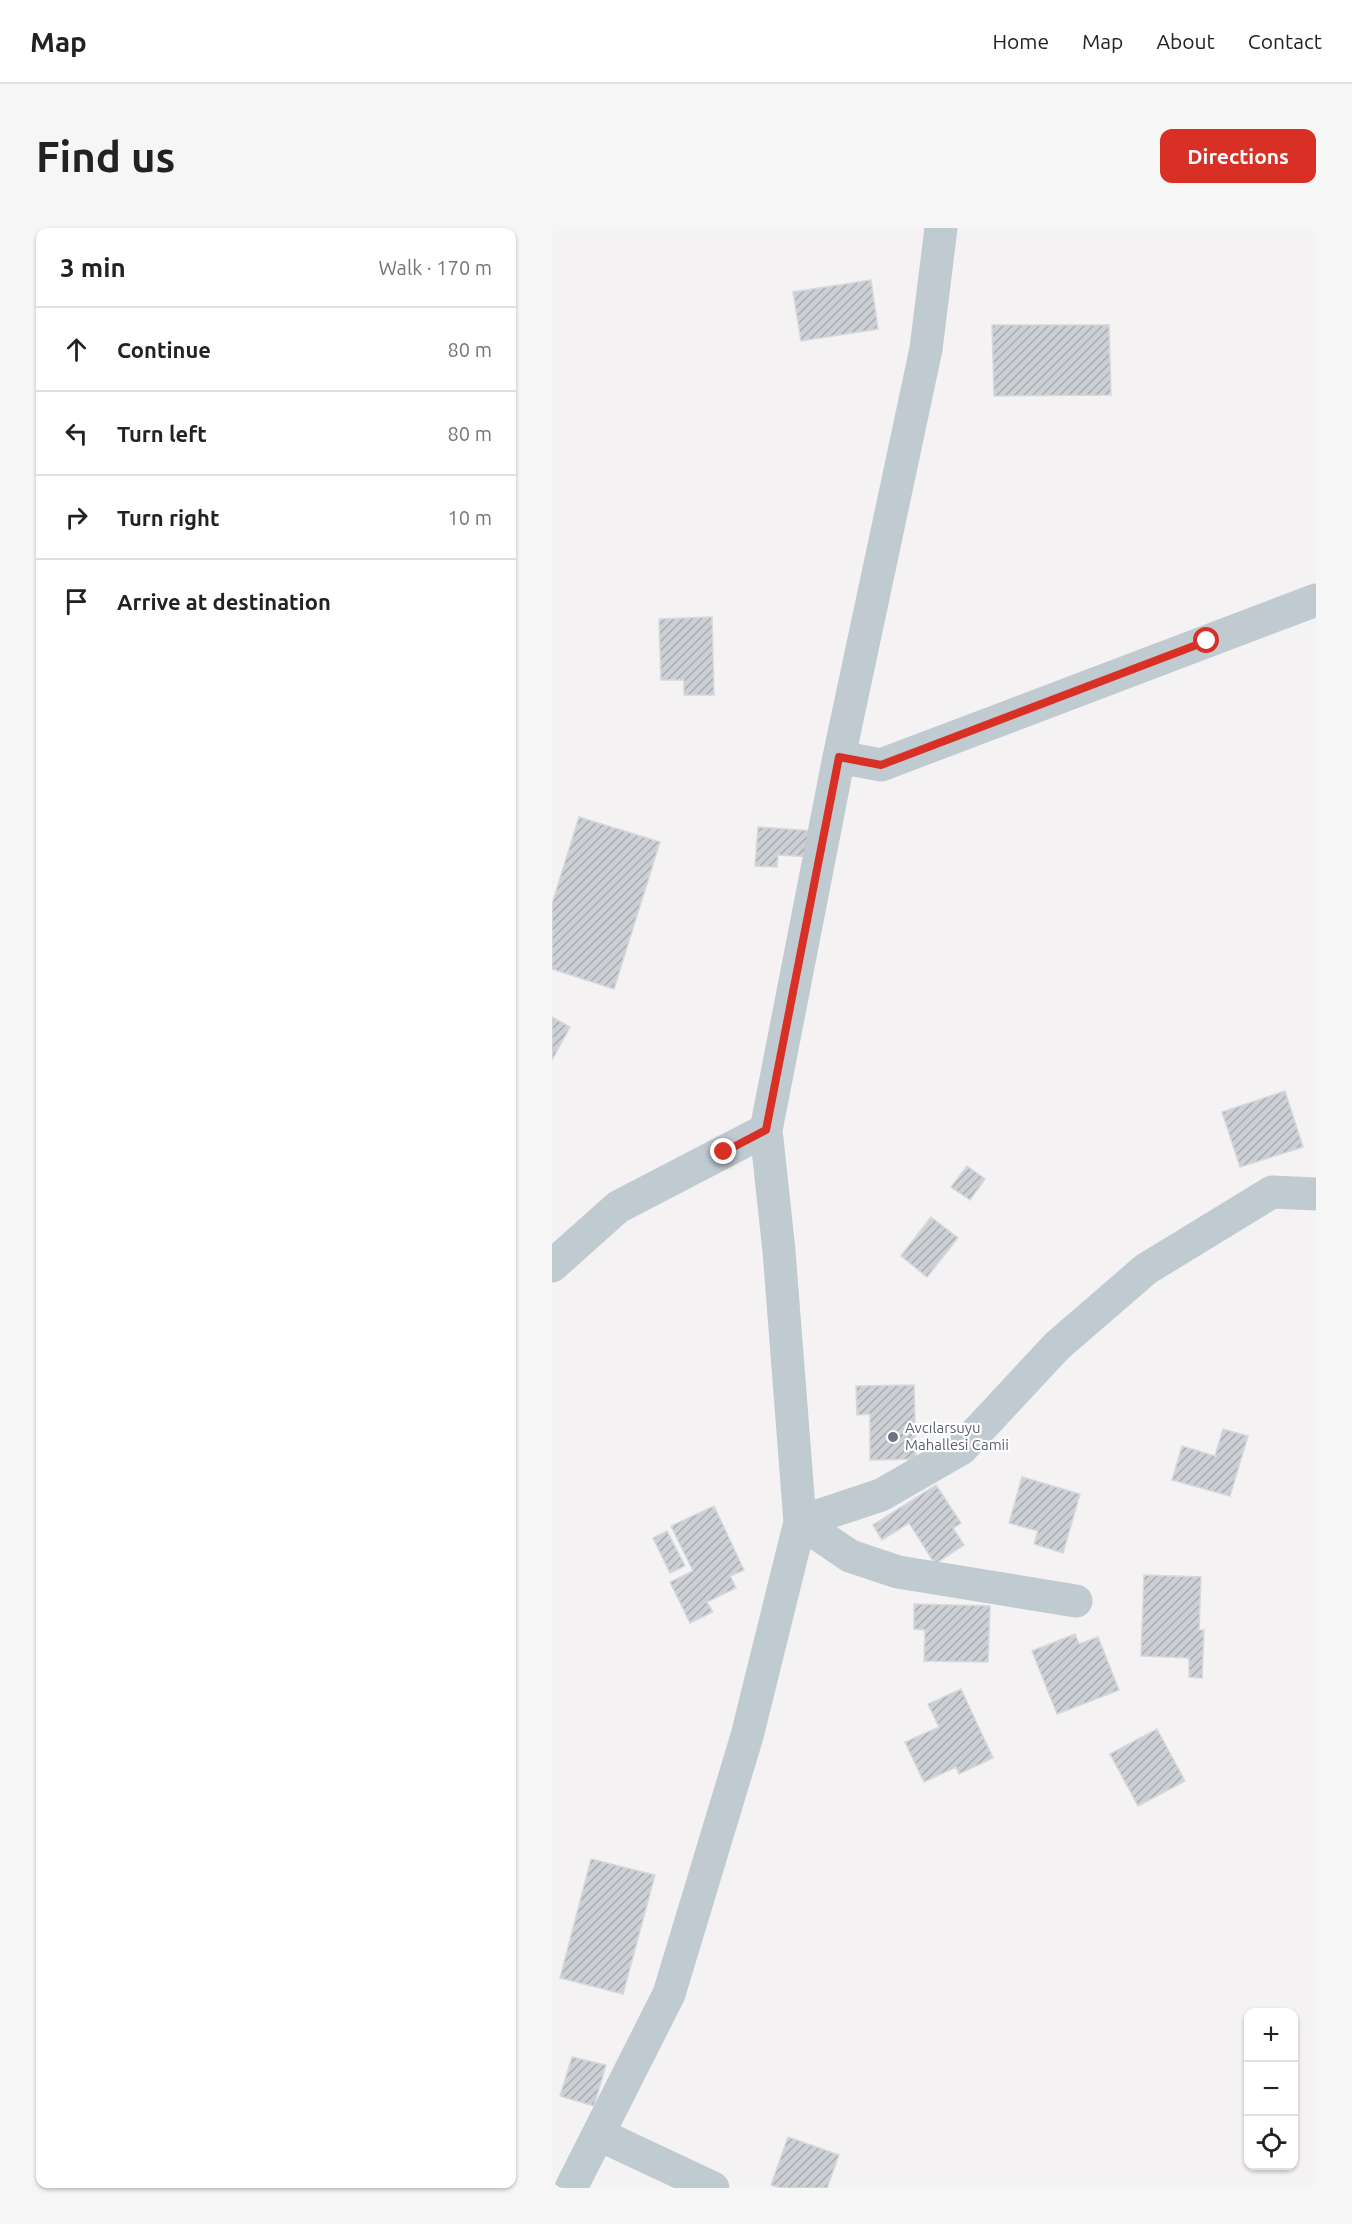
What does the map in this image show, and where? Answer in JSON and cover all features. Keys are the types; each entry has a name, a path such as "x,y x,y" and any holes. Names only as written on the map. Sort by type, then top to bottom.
{"street":[{"path":"571,2188 600,2135 669,1994 747,1736 800,1522 779,1251 766,1130 839,757 926,349 941,228"},
{"path":"839,757 881,765 1316,600"},
{"path":"552,1266 618,1207 766,1130"},
{"path":"800,1522 881,1495 961,1449 1057,1346 1146,1269 1272,1192 1316,1194"},
{"path":"800,1522 850,1556 898,1572 1076,1601"},
{"path":"600,2135 713,2188"}],"building":[{"path":"871,280 878,329 801,341 793,292"},
{"path":"992,325 1109,325 1111,395 994,396"},
{"path":"712,617 714,695 684,695 684,680 661,680 659,619"},
{"path":"579,817 660,842 614,989 552,969 552,904"},
{"path":"758,827 814,831 813,857 778,855 777,867 755,866"},
{"path":"552,1017 570,1027 552,1060"},
{"path":"1285,1091 1303,1147 1240,1167 1222,1112"},
{"path":"967,1166 985,1179 970,1200 951,1187"},
{"path":"931,1217 958,1238 927,1277 901,1256"},
{"name":"Avcılarsuyu Mahallesi Camii","path":"914,1385 916,1459 870,1460 870,1414 857,1415 856,1386"},
{"path":"1223,1429 1248,1436 1230,1496 1172,1480 1182,1446 1215,1456"},
{"path":"1022,1477 1080,1494 1063,1553 1034,1544 1038,1531 1009,1523"},
{"path":"936,1485 961,1523 953,1528 964,1545 935,1564 909,1523 882,1540 873,1525"},
{"path":"714,1506 744,1570 730,1576 736,1588 707,1602 713,1612 690,1623 670,1582 693,1571 671,1526"},
{"path":"667,1531 685,1566 670,1573 653,1538"},
{"path":"1144,1575 1201,1577 1199,1630 1204,1630 1202,1678 1189,1677 1189,1658 1141,1656"},
{"path":"914,1604 990,1606 988,1662 924,1661 925,1630 914,1629"},
{"path":"1075,1634 1079,1644 1098,1637 1119,1690 1057,1714 1032,1651"},
{"path":"961,1689 993,1758 959,1774 956,1767 924,1782 905,1742 939,1727 928,1704"},
{"path":"1157,1729 1185,1781 1138,1806 1110,1754"},
{"path":"591,1859 655,1875 623,1994 560,1978"},
{"path":"572,2057 606,2065 594,2106 560,2096"},
{"path":"788,2137 839,2155 827,2188 781,2188 771,2185"}],"place":[{"name":"Avcılarsuyu Mahallesi Camii","path":"893,1437"}],"route":[{"path":"724,1152 766,1130 839,757 881,765 1207,641"}]}
